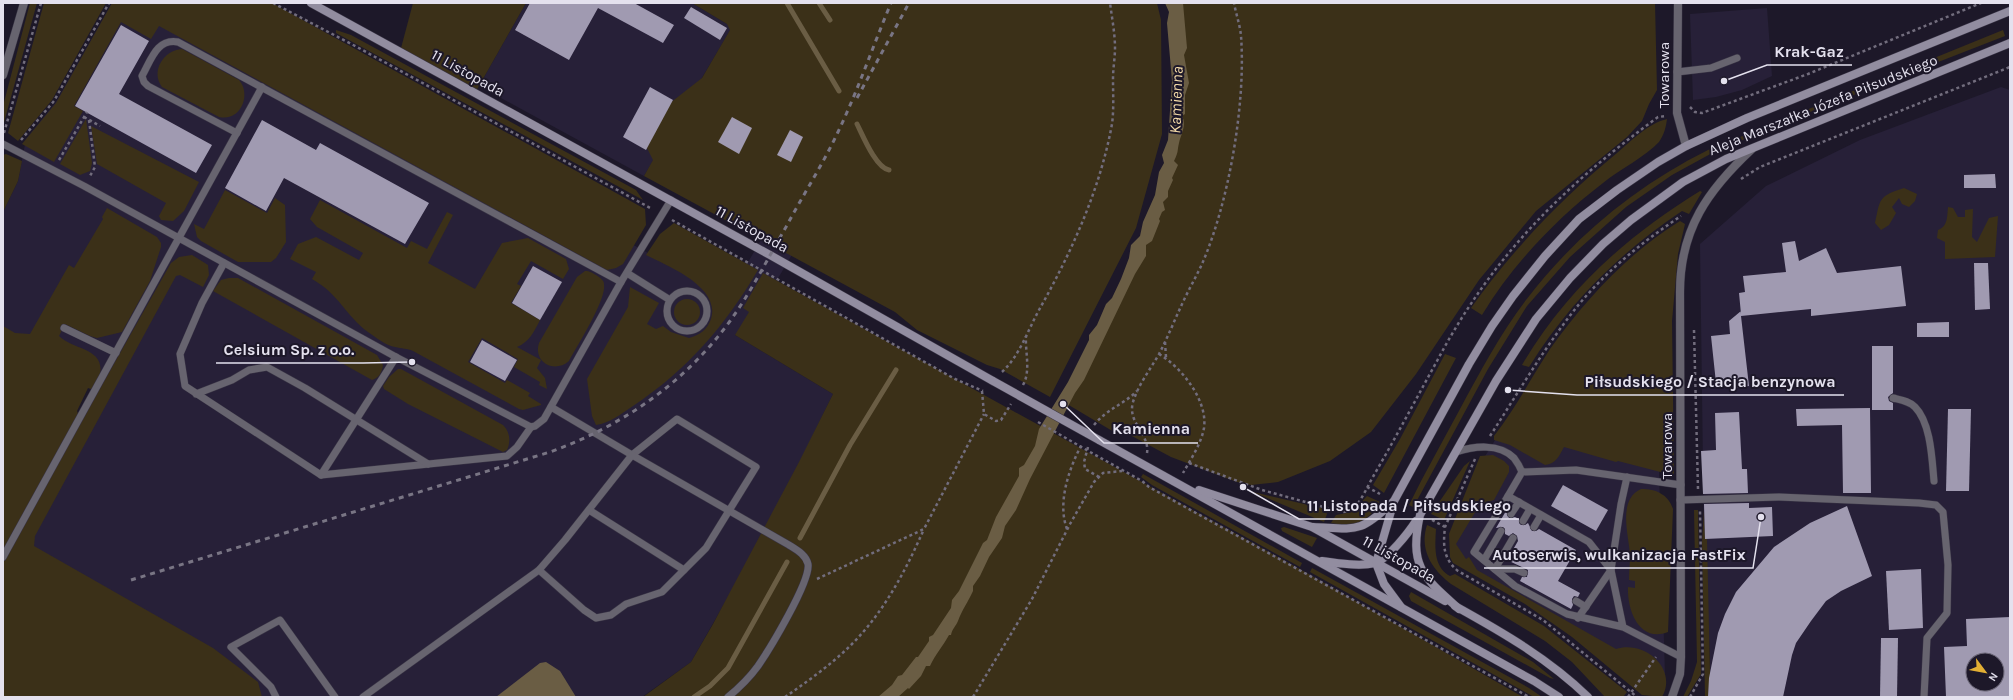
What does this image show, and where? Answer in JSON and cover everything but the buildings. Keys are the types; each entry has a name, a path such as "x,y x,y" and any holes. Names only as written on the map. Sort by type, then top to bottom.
{"street":[{"path":"3,74 24,3"},
{"name":"11 Listopada","path":"311,3 671,200 1099,440 1178,482 1534,681 1559,697"},
{"name":"Towarowa","path":"1678,3 1677,113 1686,146"},
{"name":"Aleja Marszałka Józefa Piłsudskiego","path":"1376,562 1394,501 1469,364 1492,326 1545,256 1589,211 1658,162 1686,146 1747,118 2010,11"},
{"name":"Aleja Marszałka Józefa Piłsudskiego","path":"1459,608 1431,584 1423,574 1415,551 1415,538 1420,515 1514,351 1536,319 1570,278 1603,244 1678,186 1699,172 1755,146 2010,44"},
{"name":"Towarowa","path":"1672,697 1680,674 1681,657 1680,286 1682,255 1694,222 1708,198 1726,174 1755,146"},
{"name":"11 Listopada","path":"1178,482 1238,504 1312,527 1459,608 1537,654 1568,678 1588,697"},
{"name":"Aleja Marszałka Józefa Piłsudskiego","path":"1312,527 1352,529 1363,527 1374,520 1394,501"},
{"path":"1318,561 1346,564 1376,562 1401,541 1420,515"},
{"path":"1376,562 1384,584 1401,607"}],"lane":[{"path":"237,133 148,86 144,82 142,76 158,46 170,40 178,42 262,86 621,282"},
{"path":"1677,72 1711,68 1737,58"},
{"path":"3,557 262,86"},
{"path":"3,144 14,148 396,356 531,426 540,424 551,407 621,282 671,200"},
{"path":"224,263 202,303 180,354 185,386 321,475 507,456 517,448 531,426"},
{"path":"627,273 670,300"},
{"path":"685,291 697,294 705,302 707,314 705,320 697,329 691,331 685,331 674,327 670,322 666,311 670,300 680,292 685,291"},
{"path":"64,328 116,353"},
{"path":"321,475 396,356"},
{"path":"196,394 232,380 249,370 267,367 428,464"},
{"path":"1893,398 1906,401 1916,408 1922,417 1928,434 1934,481"},
{"path":"551,407 799,552 805,558 808,565 803,586 757,666 728,697"},
{"path":"363,697 539,570 632,455 677,419 756,467 706,548 662,592 649,594 626,604 611,614 596,618 584,610 539,570"},
{"path":"1456,452 1482,446 1500,450 1513,458 1522,472"},
{"path":"1522,472 1576,470 1681,485"},
{"path":"1522,472 1474,552 1516,586 1566,614 1578,618 1623,627 1681,657"},
{"path":"1623,627 1611,570 1621,504 1627,477"},
{"path":"1508,496 1589,542 1611,570"},
{"path":"1680,500 1779,498 1919,503 1932,504 1940,508 1945,517 1948,565 1947,613 1927,638 1924,697"},
{"path":"1511,514 1519,502"},
{"path":"1523,521 1530,508"},
{"path":"589,510 684,570"},
{"path":"1534,527 1541,515"},
{"path":"1484,560 1501,531"},
{"path":"1495,569 1513,538"},
{"path":"1495,569 1515,569 1524,574"},
{"path":"1578,618 1611,570"},
{"path":"1576,601 1586,607"},
{"path":"276,697 271,686 231,648 280,620 335,697"}],"path":[{"path":"3,138 41,4 45,3"},
{"path":"14,148 54,101 109,3"},
{"path":"273,3 357,47 662,215 955,379 987,393"},
{"path":"993,380 1010,364 1020,350 1026,334 1057,277 1081,227 1104,156 1112,123 1114,100 1115,48 1110,3"},
{"path":"1092,428 1106,412 1130,398 1138,389 1159,354 1202,264 1219,215 1236,133 1242,67 1241,34 1234,3"},
{"path":"1189,463 1262,490 1342,512 1347,512 1354,508 1408,415 1446,344 1487,280 1510,250 1547,209 1587,173 1658,118 1692,110 1702,113 1808,74 1981,3"},
{"path":"1760,167 2010,67"},
{"path":"54,170 87,112"},
{"path":"84,117 100,126"},
{"path":"84,186 95,167 89,120"},
{"path":"1637,697 1543,620 1452,566 1445,555 1445,528 1482,446 1547,347 1576,307 1599,282 1635,250 1681,216"},
{"path":"1694,326 1698,480"},
{"path":"1166,339 1166,358"},
{"path":"1159,354 1166,358 1179,371 1194,392 1204,416 1202,437 1178,482"},
{"path":"1138,389 1132,408 1136,426 1147,443 1147,452 1143,464"},
{"path":"785,697 838,656 863,631 905,571 924,529 984,414 982,391"},
{"path":"984,414 996,421"},
{"path":"1067,530 1064,503 1066,487 1071,468 1085,440"},
{"path":"1090,452 1529,697"},
{"path":"1084,470 1099,477"},
{"path":"973,697 1032,599 1084,498 1099,477 1108,472 1123,471"},
{"path":"1367,487 1380,494"},
{"path":"1690,697 1703,674 1700,510"},
{"path":"1430,520 1445,528"},
{"path":"803,586 924,529"},
{"path":"1628,697 1662,648"}],"shaded area":[{"path":"30,3 37,3 3,126 3,106"},
{"path":"44,3 106,3 52,100 18,141 8,133"},
{"path":"112,3 193,3 728,297 770,224 800,241 757,314 735,335 833,394 769,525 691,662 642,697 113,697 24,555 41,481 91,389 3,339 3,212 18,181 26,139 56,102"},
{"path":"112,3 272,3 645,209 646,225 623,264 616,268 607,270 159,26 151,39 121,22 74,106 83,111 54,162 22,144 56,103"},
{"path":"413,3 526,3 475,93 400,52"},
{"path":"526,3 692,3 732,27 644,176 479,86"},
{"path":"692,3 1157,3 1161,20 1162,134 1136,228 1050,397 1000,369 987,365 917,330 895,312 644,176 653,160 647,148 665,107 702,78 730,30 727,24"},
{"path":"1179,3 1655,3 1657,90 1642,121 1627,137 1536,211 1479,280 1416,374 1371,432 1330,461 1278,482 1251,485 1237,482 1171,457 1130,435 1119,422 1114,432 1067,404 1172,169"},
{"path":"1767,8 1772,76 1742,90 1716,97 1693,100 1690,14"},
{"path":"336,30 351,35 636,190 643,200 336,33"},
{"path":"2003,30 2005,36 1815,110 1714,152 1672,175 1626,207 1570,257 1527,306 1488,369 1414,506 1409,505 1483,367 1517,313 1545,277 1565,255 1608,214 1656,180 1708,150"},
{"path":"182,49 239,80 243,86 244,100 238,111 233,115 219,117 162,87 158,74 158,68 161,62 170,53 175,50"},
{"path":"2001,87 2010,90 2010,697 1707,697 1710,676 1710,658 1704,541 1700,244 1766,186 1860,140"},
{"path":"86,119 92,163 90,171 80,175 60,164"},
{"path":"1667,119 1662,137 1654,147 1603,183 1552,227 1536,243 1507,278 1482,315 1471,308 1521,245 1576,188 1640,133 1654,124"},
{"path":"91,126 199,182 184,211 173,221 161,220 159,216 166,203 97,164"},
{"path":"6,154 22,161 18,181 3,212 3,155"},
{"path":"1904,188 1917,194 1915,201 1909,207 1902,204 1899,198 1892,207 1896,213 1889,225 1881,230 1875,223 1878,208 1882,199 1890,193"},
{"path":"225,190 267,213 275,198 285,205 286,242 276,258 271,262 238,262 201,241 197,237 194,224 204,229"},
{"path":"1700,191 1702,192 1689,214 1682,211 1637,244 1616,262 1578,301 1544,344 1529,367 1522,365 1539,338 1558,313 1578,289 1600,267 1647,227"},
{"path":"320,200 407,248 411,241 427,249 447,212 453,215 428,263 475,289 502,243 528,238 566,259 569,269 563,279 531,261 517,284 521,286 511,303 540,320 528,339 517,347 541,360 537,368 545,378 547,389 539,385 540,382 514,367 518,359 482,338 468,362 505,383 507,380 530,393 528,396 541,405 523,410 519,409 409,349 392,346 385,343 360,326 329,291 312,279 316,272 290,259 298,244 316,237 359,260 363,253 317,227 310,219"},
{"path":"1948,207 1953,208 1958,217 1965,217 1965,210 1973,209 1972,237 1977,242 1989,218 1998,216 1995,257 1945,259 1945,242 1937,238 1938,230 1945,224"},
{"path":"107,208 157,237 161,243 161,247 150,281 122,332 97,338 65,324 59,336 65,341 93,354 98,359 100,365 98,381 91,389 88,388 77,411 81,422 171,263 179,257 192,255 208,265 209,275 203,287 180,275 176,276 35,536 34,546 213,648 258,682 262,697 3,697 3,326 15,333 30,334 69,265 74,268 103,219 102,217"},
{"path":"1680,221 1685,224 1678,254 1672,321 1674,474 1672,475 1618,461 1616,462 1564,447 1555,461 1545,465 1510,445 1494,440 1494,436 1502,426 1550,349 1593,295 1625,263"},
{"path":"674,223 758,270 732,310 688,362 653,392 620,415 596,425 592,416 587,379 628,307 630,287 659,303 647,324 656,329 663,326 671,332 689,338 703,332 711,319 712,308 708,297 701,288 679,272 646,255 660,234"},
{"path":"585,271 590,272 602,279 604,291 601,300 591,322 569,361 563,365 551,366 546,364 539,356 539,343 577,277"},
{"path":"763,273 1305,572 1523,697 643,697 691,662 713,624 799,462 833,394 735,335 749,312 743,308"},
{"path":"238,278 377,355 383,365 380,374 377,378 372,380 213,291 221,280"},
{"path":"687,299 696,303 700,312 696,321 687,325 678,321 674,312 678,303"},
{"path":"1445,354 1456,358 1384,493 1373,485 1400,439"},
{"path":"398,369 401,369 503,425 509,437 507,450 503,452 408,404 384,389 383,386 389,377"},
{"path":"1508,419 1659,471 1665,675 1651,693 1548,611 1468,566 1454,543 1484,458"},
{"path":"1493,455 1504,461 1509,466 1509,472 1494,500 1480,504 1456,544 1466,559 1469,557 1477,570 1616,649 1627,647 1648,653 1656,659 1666,676 1666,687 1662,697 1642,695 1572,637 1525,604 1453,563 1450,557 1449,534 1480,456"},
{"path":"1470,461 1444,520 1431,514 1464,466"},
{"path":"1143,474 1302,563 1300,567 1152,485 1141,477"},
{"path":"1641,489 1661,493 1671,504 1673,509 1668,632 1658,634 1649,633 1642,629 1633,614 1628,596 1628,587 1635,588 1635,581 1629,580 1630,555 1626,519 1627,509 1629,501 1634,494"},
{"path":"1253,492 1321,508 1325,510 1327,514 1324,522"},
{"path":"1367,496 1380,502 1365,519 1360,522 1347,525 1331,523 1336,515 1352,512"},
{"path":"1694,510 1698,510 1701,674 1687,697 1683,697 1691,681 1697,662"},
{"path":"1704,510 1705,539 1707,539 1710,673 1708,697 1705,697 1702,542"},
{"path":"1427,525 1436,529 1436,556 1440,567 1444,572 1450,576 1455,574 1544,626 1627,692 1623,697 1605,697 1572,662 1545,641 1451,584 1444,578 1433,565 1426,551 1425,534"},
{"path":"1284,527 1317,538 1312,547 1282,531 1281,528"},
{"path":"1312,568 1529,688 1542,697 1534,697 1310,572"},
{"path":"1411,592 1533,662 1554,679 1411,601 1409,596"}],"water":[{"path":"1165,3 1183,3 1187,48 1184,55 1189,83 1185,95 1185,114 1182,116 1184,126 1174,161 1178,165 1172,178 1173,180 1168,191 1168,197 1163,202 1165,210 1162,212 1159,219 1160,221 1152,241 1146,245 1146,256 1135,274 1084,380 1075,393 1030,479 1016,510 1005,526 1002,538 989,557 980,576 973,586 973,591 951,635 949,635 930,666 926,666 921,676 909,689 908,688 898,697 878,697 892,685 898,676 902,675 916,657 918,657 929,641 929,637 933,635 951,608 952,600 959,591 983,543 987,540 996,517 1019,476 1019,468 1024,465 1035,446 1039,429 1068,382 1089,340 1089,335 1097,325 1106,304 1112,298 1129,258 1131,245 1140,236 1143,222 1155,195 1159,172 1164,163 1162,155 1168,140 1172,81 1167,23 1169,12"},
{"path":"546,662 560,671 576,697 496,697 540,663"}],"waterway":[{"path":"787,3 839,91"},
{"path":"819,3 830,20"},
{"path":"857,124 866,143 879,164 889,170"},
{"path":"800,538 850,445 896,370"},
{"path":"694,697 710,686 728,668 787,562"}],"railway":[{"path":"131,580 550,452 602,429 650,400 693,364 730,321 745,298 832,144 852,100 891,3"},
{"path":"857,98 909,3"}],"place":[{"name":"Krak-Gaz","path":"1724,81"},
{"name":"Celsium Sp. z o.o.","path":"412,362"},
{"name":"Piłsudskiego / Stacja benzynowa","path":"1508,390"},
{"name":"Kamienna","path":"1063,404"},
{"name":"11 Listopada / Piłsudskiego","path":"1243,487"},
{"name":"Autoserwis, wulkanizacja FastFix","path":"1761,517"}]}
